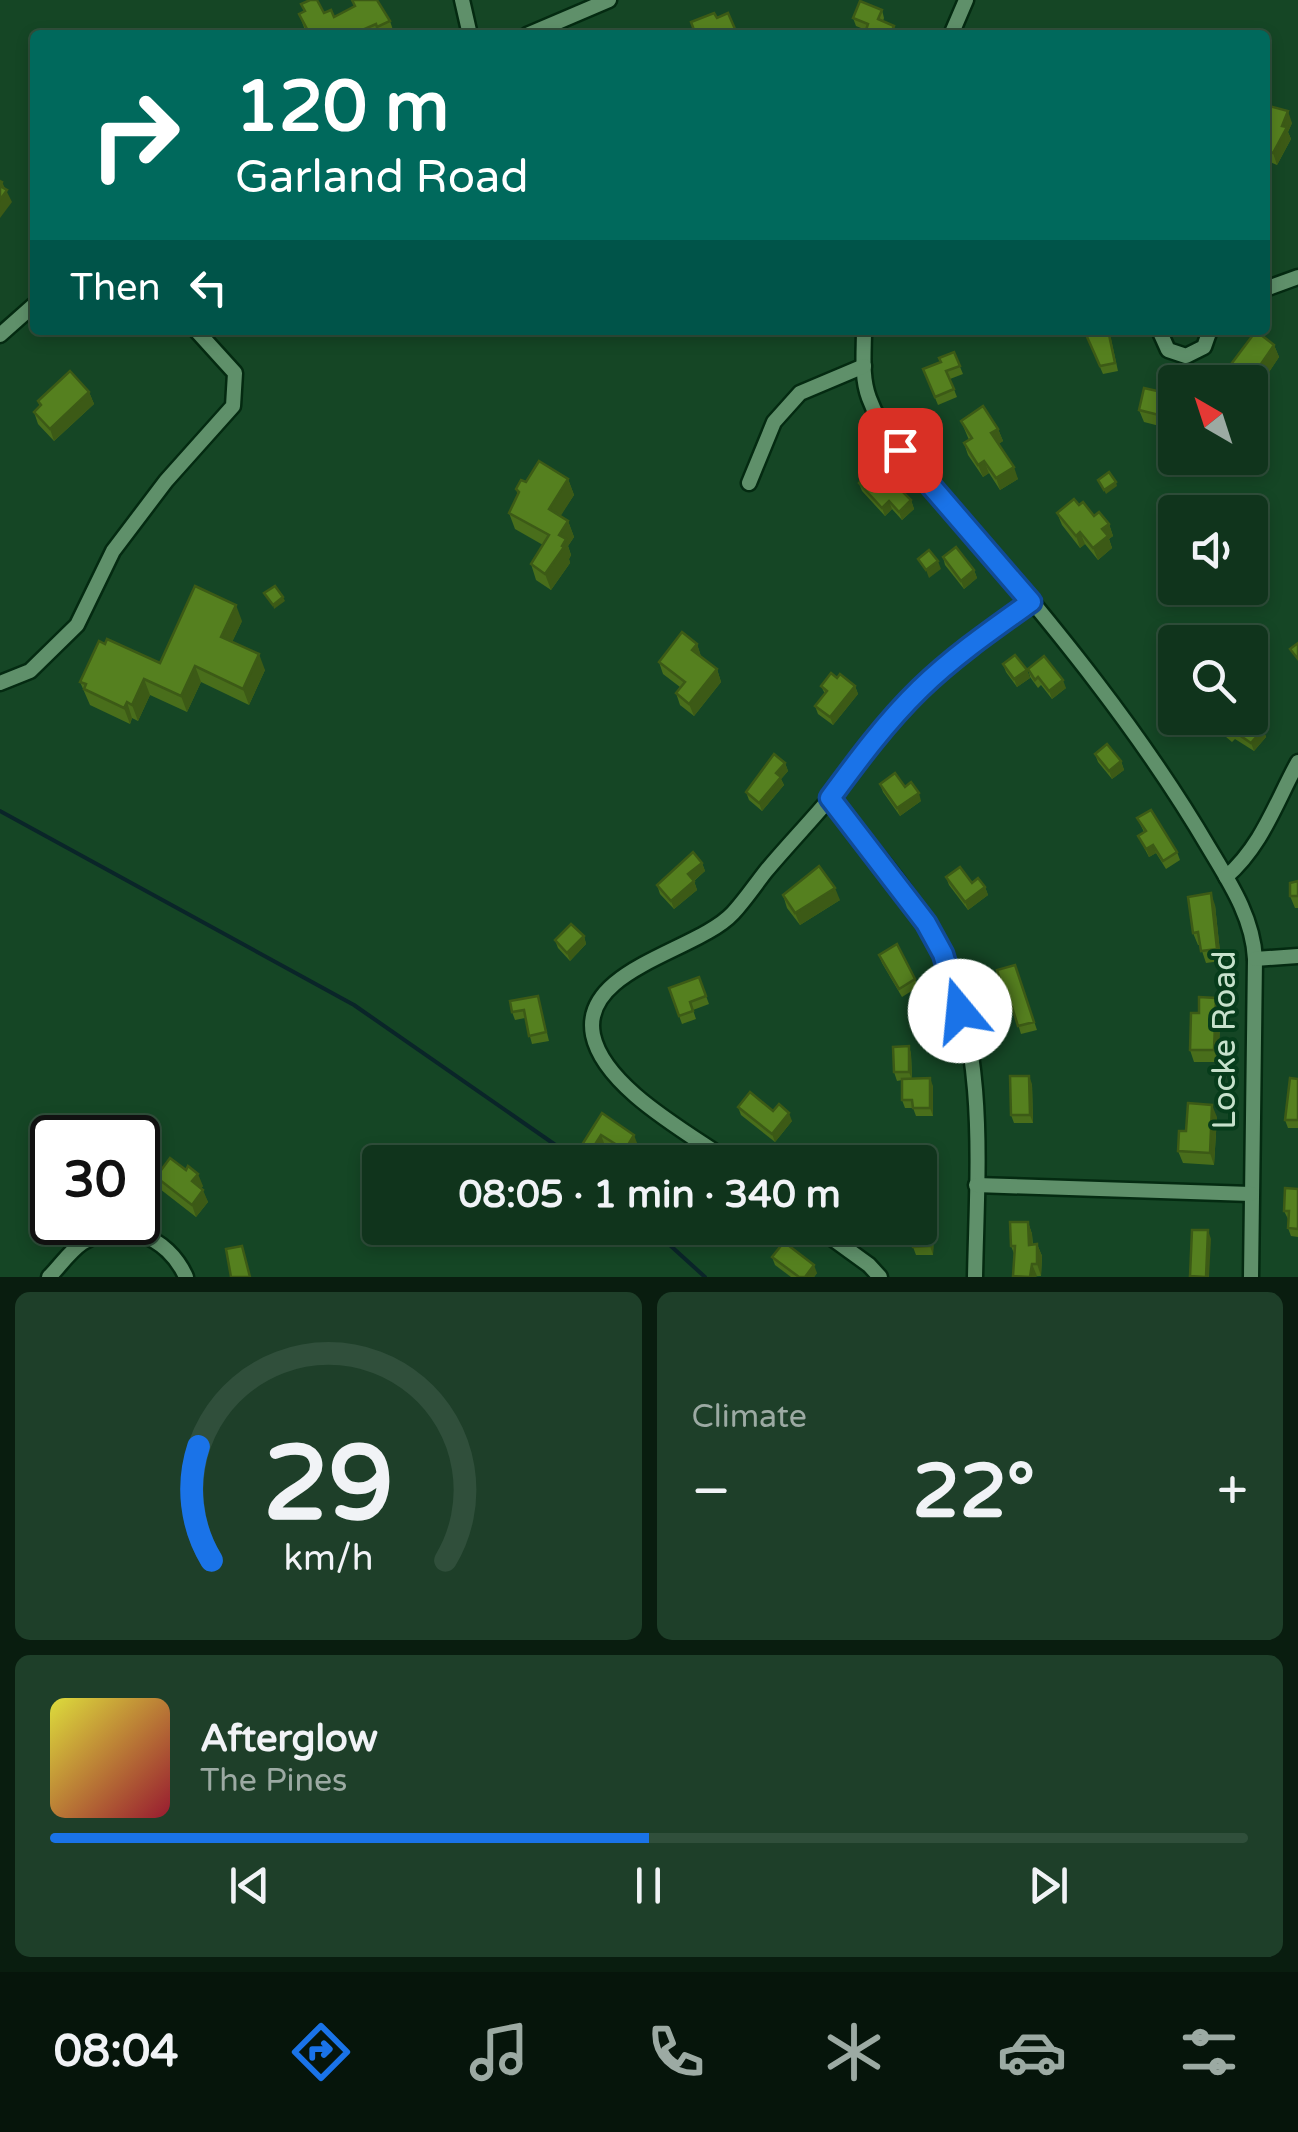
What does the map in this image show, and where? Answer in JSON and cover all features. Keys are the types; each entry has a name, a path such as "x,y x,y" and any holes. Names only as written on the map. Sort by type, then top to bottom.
{"street":[{"path":"462,0 469,30"},
{"path":"539,30 609,0"},
{"path":"954,30 966,0"},
{"path":"1270,287 1298,277"},
{"path":"0,335 30,308"},
{"path":"0,683 30,672 77,626 113,550 233,406 236,373 201,335"},
{"name":"Locke Road","path":"864,335 868,398 900,450 1031,602 1173,788 1251,928 1256,959 1251,1277"},
{"path":"1161,335 1168,350 1186,356 1204,347 1208,335"},
{"path":"749,482 774,422 800,392 864,366"},
{"path":"706,1145 636,1095 610,1070 593,1034 598,1004 611,984 696,940 731,916 830,798 868,746 920,689 1031,602"},
{"path":"1226,877 1256,844 1298,762"},
{"path":"830,798 915,907 943,954 969,1039 978,1109 975,1277"},
{"path":"1256,959 1298,956"},
{"path":"976,1186 1252,1194"},
{"path":"50,1277 83,1242 104,1233 126,1231 148,1236 167,1248 186,1277"},
{"path":"841,1245 880,1277"}],"building":[{"path":"317,0 324,13 331,10 334,17 355,6 352,0 377,0 390,21 362,30 305,30 299,14 305,11 301,4"},
{"path":"860,1 882,10 878,19 894,26 892,30 866,30 868,24 853,18"},
{"path":"714,13 717,18 728,13 735,29 694,30 691,22"},
{"path":"1270,106 1288,111 1282,126 1287,127 1273,153"},
{"path":"1086,335 1109,335 1115,363 1100,366"},
{"path":"1253,335 1261,335 1274,345 1260,365 1230,365"},
{"path":"954,352 960,366 946,371 954,389 935,397 923,369"},
{"path":"70,371 89,392 50,429 34,412 41,405 38,401"},
{"path":"1144,388 1158,391 1158,415 1139,410"},
{"path":"983,406 998,429 991,433 1014,467 996,478 984,461 978,465 964,443 972,438 961,421"},
{"path":"539,461 568,479 549,509 568,521 559,535 566,539 545,574 531,564 549,535 509,513 521,480 526,482"},
{"path":"1109,472 1116,482 1104,490 1098,480"},
{"path":"867,475 879,487 889,478 911,500 899,512 889,501 882,508 859,483"},
{"path":"1074,499 1079,505 1083,502 1094,516 1099,512 1109,524 1102,529 1108,536 1093,548 1080,532 1076,536 1057,513"},
{"path":"956,547 974,570 961,581 943,557"},
{"path":"929,550 938,561 926,570 918,559"},
{"path":"195,586 236,605 221,637 259,654 243,689 195,666 181,696 144,679 132,705 127,702 124,708 84,689 86,684 80,682 99,641 105,644 107,639 160,663"},
{"path":"275,586 283,597 273,605 264,593"},
{"path":"682,632 697,644 692,650 717,669 689,704 676,693 685,682 659,662"},
{"path":"1298,643 1298,659 1290,649"},
{"path":"1015,655 1027,670 1014,679 1003,664"},
{"path":"1044,656 1063,680 1049,691 1028,669"},
{"path":"831,673 837,678 840,674 855,686 830,717 815,706 827,691 821,686"},
{"path":"1239,735 1258,735 1251,743"},
{"path":"1107,744 1121,761 1109,771 1095,754"},
{"path":"774,754 785,763 776,773 781,777 759,803 746,792"},
{"path":"895,773 905,787 911,782 919,793 897,808 880,784"},
{"path":"1151,810 1177,852 1163,861 1153,845 1146,849 1138,836 1146,831 1137,818"},
{"path":"693,852 702,863 688,874 694,881 671,901 657,885"},
{"path":"819,866 835,888 795,913 783,895"},
{"path":"960,867 972,883 978,878 985,887 965,902 946,877"},
{"path":"1298,881 1298,896 1290,896 1290,883"},
{"path":"1211,893 1217,949 1201,951 1198,932 1193,933 1188,897"},
{"path":"571,924 584,936 567,953 555,940"},
{"path":"897,944 915,979 899,989 879,955"},
{"path":"1015,965 1034,1022 1018,1026 997,970"},
{"path":"699,977 706,996 690,1002 693,1011 679,1016 669,988"},
{"path":"538,996 546,1032 529,1036 524,1010 512,1012 510,1001"},
{"path":"1199,997 1216,998 1214,1050 1190,1050 1191,1013 1199,1013"},
{"path":"909,1046 909,1072 894,1072 893,1047"},
{"path":"1010,1076 1029,1076 1030,1115 1011,1115"},
{"path":"930,1078 930,1108 913,1108 912,1100 902,1100 902,1079"},
{"path":"1290,1078 1298,1079 1298,1120 1285,1120"},
{"path":"750,1092 773,1111 779,1104 789,1113 772,1134 738,1107"},
{"path":"1188,1103 1212,1105 1210,1153 1178,1151 1179,1131 1186,1131"},
{"path":"602,1113 634,1135 628,1145 617,1145 601,1135 595,1145 582,1145"},
{"path":"170,1158 198,1174 192,1181 203,1190 192,1205 160,1180 160,1172"},
{"path":"1285,1188 1298,1189 1298,1229 1288,1228"},
{"path":"1010,1222 1028,1222 1029,1245 1037,1244 1037,1264 1032,1264 1030,1277 1013,1276 1015,1246 1011,1246"},
{"path":"1192,1230 1208,1230 1206,1277 1190,1276"},
{"path":"782,1245 788,1245 814,1265 805,1277 799,1277 772,1257"},
{"path":"242,1246 250,1277 231,1277 226,1249"}],"waterway":[{"path":"0,811 354,1005 556,1145"},
{"path":"670,1245 705,1277"}],"route":[{"path":"900,450 1031,602 920,689 868,746 830,798 926,923 943,954 960,1011"}]}
